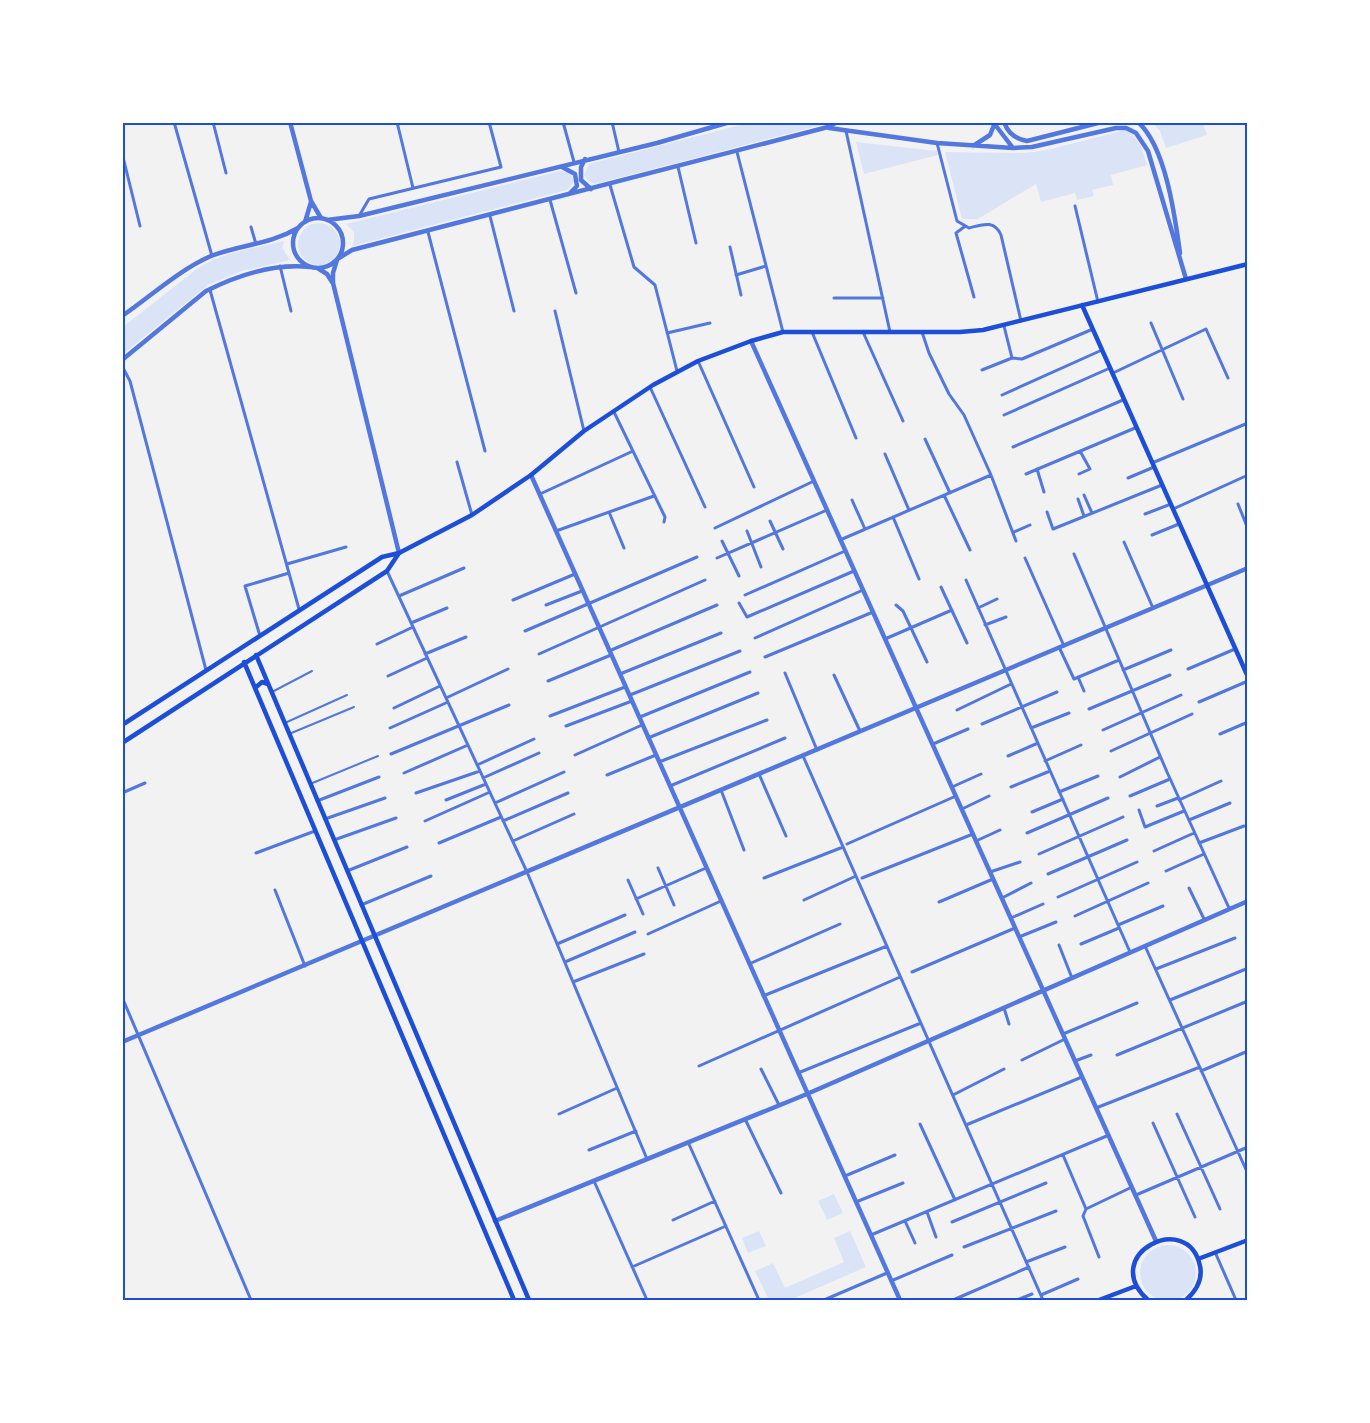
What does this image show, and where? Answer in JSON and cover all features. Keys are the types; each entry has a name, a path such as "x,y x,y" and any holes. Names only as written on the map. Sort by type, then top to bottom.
{"main road":[{"path":"122,725 382,557 398,553 472,515 531,475 584,431 650,387 698,360 783,332 960,332 1004,326 1248,264"},
{"path":"1082,305 1102,346 1135,428 1248,677"},
{"path":"122,743 244,662 387,571 398,553"},
{"path":"256,655 529,1300"},
{"path":"244,662 514,1300"},
{"path":"255,688 262,682 268,684"},
{"path":"1148,1300 1136,1286 1133,1277 1136,1259 1148,1245 1166,1239 1185,1244 1198,1259 1200,1278 1198,1287 1186,1300"},
{"path":"1198,1259 1248,1240"},
{"path":"1103,1300 1136,1286"}],"street":[{"path":"174,122 212,256"},
{"path":"213,122 226,173"},
{"path":"290,122 311,201 321,218"},
{"path":"396,122 413,188"},
{"path":"359,216 369,199 501,167 489,122"},
{"path":"563,122 574,162"},
{"path":"612,122 619,152"},
{"path":"122,360 210,289 229,280 280,266 318,268 331,265 352,250 678,168 828,127 837,122"},
{"path":"1004,122 1011,134 1018,139 1027,141 1102,122"},
{"path":"1138,122 1145,129 1158,151 1176,227 1182,264"},
{"path":"327,220 359,216 728,123"},
{"path":"994,124 1013,148"},
{"path":"972,146 990,135 994,124"},
{"path":"828,127 937,143 1013,148 1032,147 1116,128 1126,128 1136,133 1148,151 1186,279"},
{"path":"846,130 890,332"},
{"path":"937,143 957,220 964,227"},
{"path":"737,152 783,332"},
{"path":"122,153 140,226"},
{"path":"586,159 581,175 584,185 591,189"},
{"path":"561,166 576,174 576,186 567,196"},
{"path":"678,168 696,243"},
{"path":"610,184 634,267 655,285 677,371"},
{"path":"550,200 576,293"},
{"path":"305,222 311,201"},
{"path":"1075,206 1098,302"},
{"path":"490,216 514,311"},
{"path":"122,316 196,264 212,256 275,240 298,228 305,222 321,218 339,229 343,244 333,272 333,284 398,553"},
{"path":"974,297 956,233 964,227 990,224 998,229 1021,322"},
{"path":"251,227 256,244"},
{"path":"298,228 295,235 294,250 298,258 310,267"},
{"path":"428,232 485,452"},
{"path":"730,247 740,295"},
{"path":"280,266 291,311"},
{"path":"736,275 766,266"},
{"path":"318,268 327,274 333,284"},
{"path":"210,289 299,609"},
{"path":"834,298 883,298"},
{"path":"556,311 584,431"},
{"path":"667,333 710,323"},
{"path":"1151,323 1183,400"},
{"path":"1004,326 1012,358"},
{"path":"982,370 1012,358 1022,359 1093,329"},
{"path":"1004,414 1162,350 1206,329 1228,378"},
{"path":"812,332 856,438"},
{"path":"863,332 903,421"},
{"path":"922,332 949,394 964,415 991,475 1016,541"},
{"path":"751,341 1156,1241"},
{"path":"1002,395 1102,346"},
{"path":"698,360 754,487"},
{"path":"122,366 130,381 206,670"},
{"path":"650,387 706,507"},
{"path":"1013,447 1123,400"},
{"path":"614,412 665,517 664,522"},
{"path":"1128,478 1248,423"},
{"path":"1026,474 1135,428"},
{"path":"925,439 950,493"},
{"path":"539,494 633,451"},
{"path":"1079,474 1090,469 1080,451"},
{"path":"885,454 909,510"},
{"path":"457,462 472,515"},
{"path":"1037,469 1044,492"},
{"path":"531,475 900,1300"},
{"path":"840,540 991,475"},
{"path":"1145,514 1172,507 1248,475"},
{"path":"715,528 814,481"},
{"path":"1047,512 1053,529 1162,485"},
{"path":"944,495 970,550"},
{"path":"1084,495 1092,513"},
{"path":"556,531 654,496"},
{"path":"1078,499 1084,516"},
{"path":"852,500 865,529"},
{"path":"1238,504 1248,529"},
{"path":"717,558 827,510"},
{"path":"609,512 624,548"},
{"path":"893,517 919,579"},
{"path":"770,521 783,549"},
{"path":"1152,535 1179,524"},
{"path":"1014,532 1030,525"},
{"path":"747,531 761,567"},
{"path":"722,541 739,576"},
{"path":"1124,542 1153,608"},
{"path":"287,564 346,547"},
{"path":"745,595 845,551"},
{"path":"1074,554 1160,757 1229,908"},
{"path":"525,631 697,557"},
{"path":"1025,558 1061,646 1069,672 1074,679 1119,660"},
{"path":"399,596 464,568"},
{"path":"122,1042 1248,568"},
{"path":"387,571 527,872 647,1159"},
{"path":"739,603 747,617 854,571"},
{"path":"260,636 244,586 289,573"},
{"path":"513,600 575,574"},
{"path":"539,654 705,580"},
{"path":"966,580 1130,952"},
{"path":"941,587 967,643"},
{"path":"755,638 863,590"},
{"path":"546,605 582,591"},
{"path":"978,608 997,599"},
{"path":"896,605 903,611 927,662"},
{"path":"548,681 717,606"},
{"path":"411,623 447,608"},
{"path":"885,639 952,610"},
{"path":"765,657 873,612"},
{"path":"986,625 1006,617"},
{"path":"377,644 413,627"},
{"path":"620,674 721,632"},
{"path":"388,676 466,636"},
{"path":"1188,669 1235,649"},
{"path":"1123,670 1172,650"},
{"path":"629,696 740,651"},
{"path":"446,698 508,669"},
{"path":"639,718 750,672"},
{"path":"785,673 817,750"},
{"path":"834,675 860,731"},
{"path":"1089,709 1170,675"},
{"path":"1078,677 1084,691"},
{"path":"1199,702 1248,682"},
{"path":"957,710 1011,684"},
{"path":"394,708 440,686"},
{"path":"550,716 625,687"},
{"path":"648,738 758,692"},
{"path":"982,724 1057,692"},
{"path":"1103,730 1181,695"},
{"path":"566,726 632,701"},
{"path":"390,728 448,702"},
{"path":"391,754 509,705"},
{"path":"1031,728 1069,713"},
{"path":"1111,750 1192,714"},
{"path":"659,762 767,720"},
{"path":"1220,734 1248,722"},
{"path":"575,755 642,725"},
{"path":"932,744 968,729"},
{"path":"670,787 785,738"},
{"path":"477,765 534,739"},
{"path":"1008,756 1038,743"},
{"path":"404,773 468,745"},
{"path":"1046,761 1081,746"},
{"path":"483,778 539,753"},
{"path":"607,775 656,755"},
{"path":"803,756 845,845 856,876 1043,1300"},
{"path":"1120,777 1160,757"},
{"path":"416,793 480,771"},
{"path":"1011,787 1050,771"},
{"path":"495,803 564,772"},
{"path":"759,774 786,836"},
{"path":"952,787 981,774"},
{"path":"1059,792 1098,776"},
{"path":"318,801 379,777"},
{"path":"1130,796 1170,779"},
{"path":"1157,806 1221,781"},
{"path":"122,793 146,783"},
{"path":"446,800 486,784"},
{"path":"721,790 744,850"},
{"path":"426,821 490,792"},
{"path":"438,843 568,793"},
{"path":"764,878 956,796"},
{"path":"962,809 989,796"},
{"path":"325,819 386,798"},
{"path":"1027,833 1108,798"},
{"path":"1032,812 1063,799"},
{"path":"1189,820 1230,803"},
{"path":"1139,810 1145,827 1184,811"},
{"path":"512,841 574,814"},
{"path":"1040,854 1123,817"},
{"path":"334,840 396,818"},
{"path":"1199,843 1244,826"},
{"path":"256,853 315,830"},
{"path":"976,841 1000,830"},
{"path":"1154,851 1194,833"},
{"path":"862,878 973,834"},
{"path":"1048,874 1127,840"},
{"path":"347,871 406,847"},
{"path":"1166,871 1204,854"},
{"path":"990,872 1020,862"},
{"path":"1058,897 1137,862"},
{"path":"658,868 674,905"},
{"path":"636,899 706,868"},
{"path":"362,905 431,876"},
{"path":"804,900 856,876"},
{"path":"939,902 993,879"},
{"path":"628,880 643,914"},
{"path":"1002,898 1031,882"},
{"path":"1075,916 1148,884"},
{"path":"1189,888 1204,920"},
{"path":"275,890 305,966"},
{"path":"648,934 721,901"},
{"path":"495,1221 807,1094 1248,901"},
{"path":"1011,918 1043,904"},
{"path":"1081,944 1163,906"},
{"path":"557,944 625,915"},
{"path":"1019,937 1056,922"},
{"path":"749,964 840,924"},
{"path":"912,972 1015,928"},
{"path":"565,962 635,932"},
{"path":"1156,969 1235,938"},
{"path":"1059,945 1072,978"},
{"path":"763,996 887,946"},
{"path":"1145,946 1248,1174"},
{"path":"573,982 644,954"},
{"path":"1170,1000 1246,969"},
{"path":"699,1066 900,977"},
{"path":"122,997 251,1300"},
{"path":"1117,1056 1248,1001"},
{"path":"1022,1060 1064,1037 1137,1003"},
{"path":"1004,1008 1009,1024"},
{"path":"798,1073 921,1023"},
{"path":"1096,1108 1248,1051"},
{"path":"1075,1061 1091,1055"},
{"path":"760,1069 779,1105"},
{"path":"953,1095 1004,1069"},
{"path":"966,1124 1082,1077"},
{"path":"560,1114 617,1088"},
{"path":"1177,1114 1220,1209"},
{"path":"745,1119 781,1193"},
{"path":"1153,1123 1195,1217"},
{"path":"920,1124 955,1200"},
{"path":"589,1150 636,1131"},
{"path":"870,1235 1109,1135"},
{"path":"688,1142 759,1300"},
{"path":"1136,1195 1248,1147"},
{"path":"1063,1154 1086,1209"},
{"path":"844,1176 895,1155"},
{"path":"594,1181 647,1300"},
{"path":"856,1202 903,1183"},
{"path":"952,1222 1046,1183"},
{"path":"1099,1256 1083,1216 1086,1209 1132,1187"},
{"path":"673,1220 715,1201"},
{"path":"964,1247 1056,1211"},
{"path":"927,1212 936,1237"},
{"path":"905,1221 915,1243"},
{"path":"632,1266 726,1226"},
{"path":"1026,1262 1064,1247"},
{"path":"1215,1252 1236,1300"},
{"path":"891,1281 952,1255"},
{"path":"953,1300 1029,1267"},
{"path":"824,1300 888,1273"},
{"path":"1041,1296 1078,1279"},
{"path":"1017,1300 1032,1294"}],"lane":[{"path":"272,692 312,671"},
{"path":"284,723 347,695"},
{"path":"289,734 354,707"},
{"path":"310,784 378,756"}],"shaded area":[{"path":"752,122 829,123 595,184 589,182 584,175 589,164"},
{"path":"1153,123 1203,123 1207,135 1166,148 1160,131"},
{"path":"1125,130 1137,140 1147,165 1111,175 1113,185 1092,190 1094,196 1077,200 1075,193 1041,202 1036,184 978,219 962,219 945,152 1024,153 1047,150"},
{"path":"856,142 937,151 938,155 864,174"},
{"path":"560,171 573,177 574,182 567,190 352,246 354,232 346,224"},
{"path":"319,223 334,229 340,244 334,259 319,265 304,259 298,244 304,229"},
{"path":"284,241 282,248 290,260 242,271 208,285 123,354 123,327 198,268 229,254"},
{"path":"834,1194 843,1213 827,1220 818,1201"},
{"path":"759,1231 766,1246 748,1253 742,1238"},
{"path":"850,1231 866,1267 790,1300 769,1300 755,1271 773,1263 785,1288 844,1262 834,1238"},
{"path":"1162,1245 1174,1245 1184,1249 1192,1257 1196,1273 1192,1289 1184,1297 1174,1301 1162,1301 1152,1297 1144,1289 1140,1279 1140,1267 1144,1257 1152,1249"}]}
